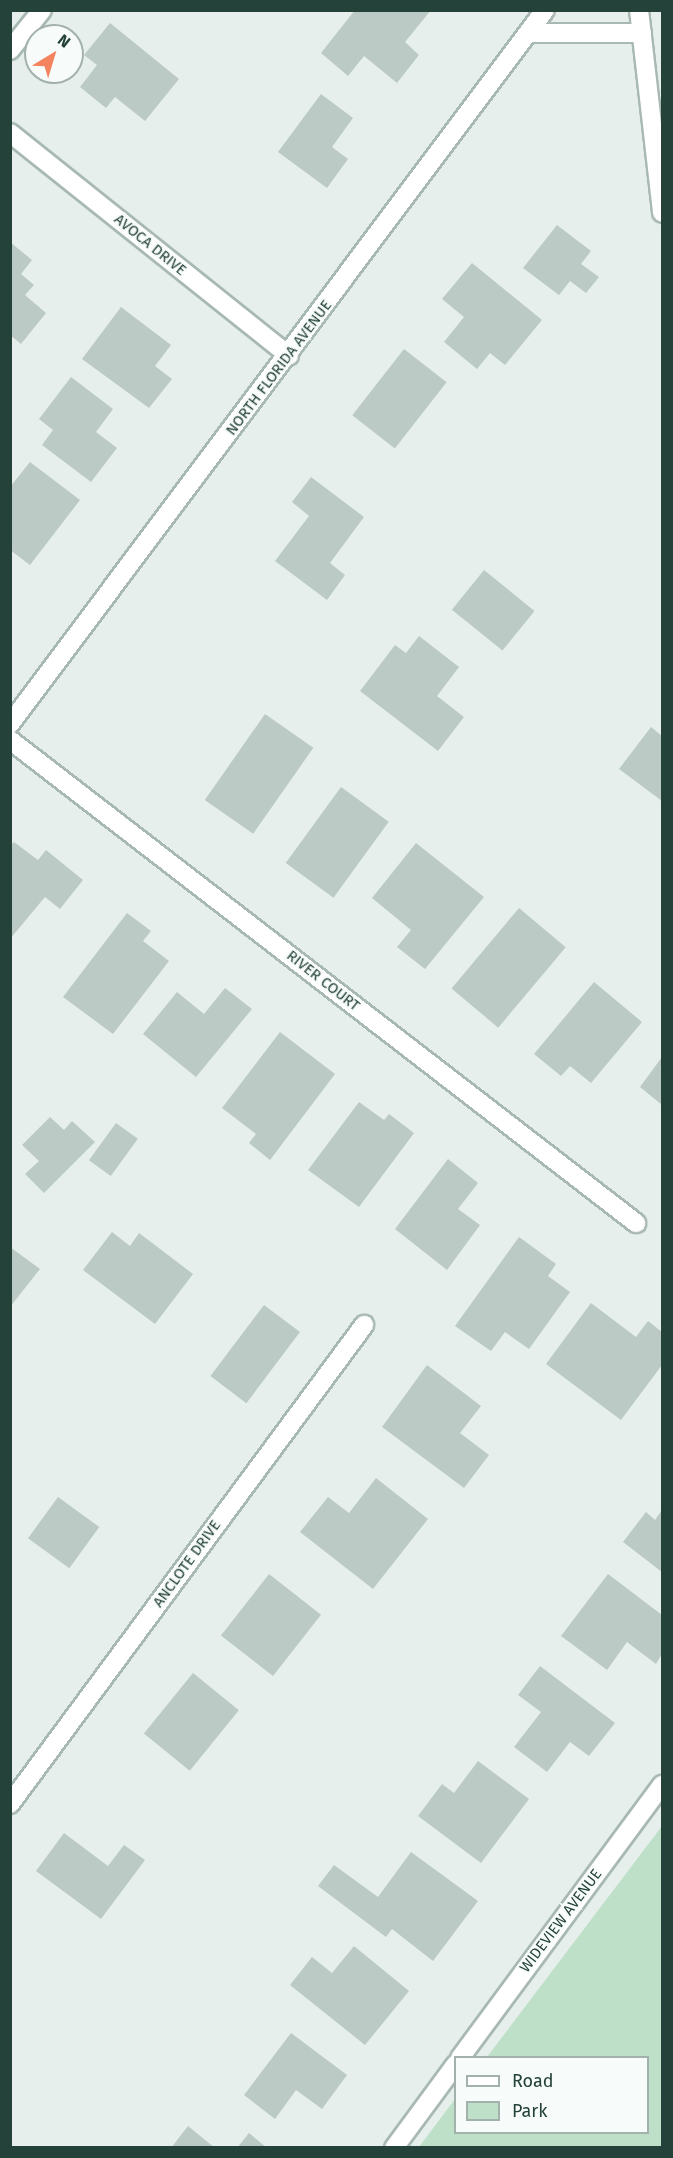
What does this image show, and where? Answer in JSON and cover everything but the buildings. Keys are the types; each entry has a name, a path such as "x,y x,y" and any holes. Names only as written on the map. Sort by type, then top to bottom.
{"street":[{"path":"10,50 42,10"},
{"name":"NORTH FLORIDA AVENUE","path":"10,724 289,356 545,10"},
{"path":"639,10 663,213"},
{"path":"528,33 642,33"},
{"name":"AVOCA DRIVE","path":"10,134 289,356"},
{"name":"RIVER COURT","path":"10,740 636,1223"},
{"name":"ANCLOTE DRIVE","path":"10,1804 364,1325"},
{"name":"WIDEVIEW AVENUE","path":"461,2056 663,1785"},
{"path":"394,2148 454,2067"}],"green space":[{"path":"662,1826 662,2147 419,2147 454,2100 454,2134 649,2134 649,2056 488,2056"}]}
